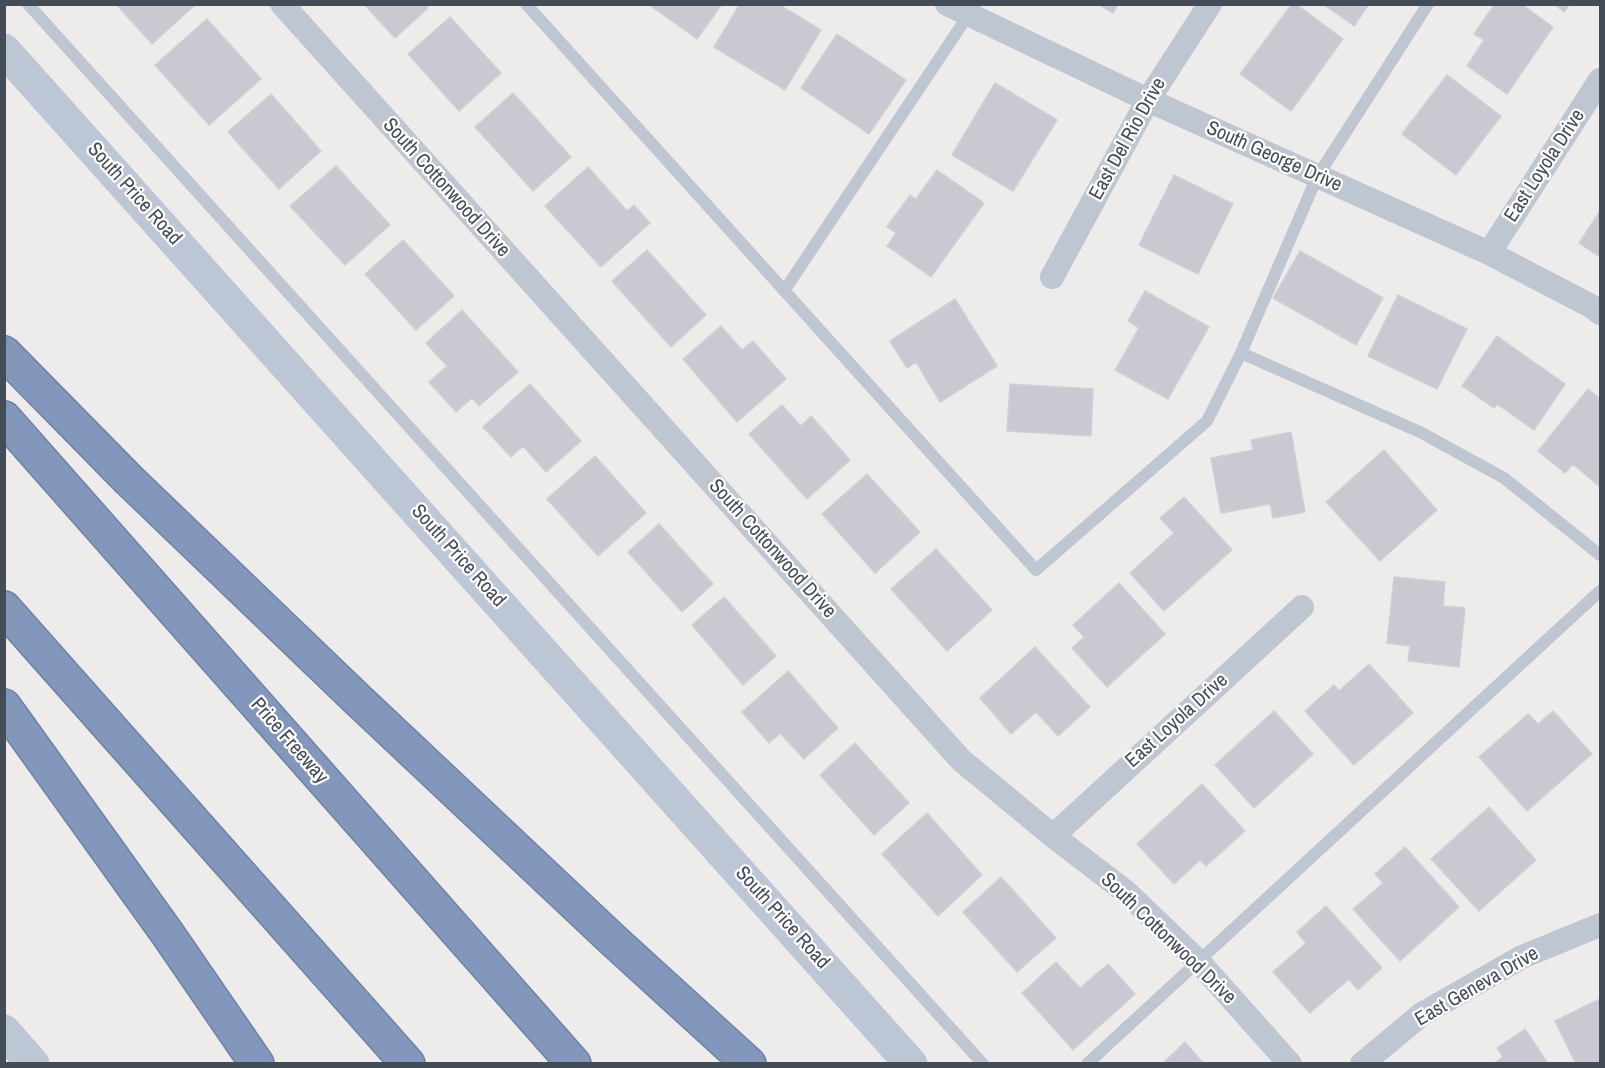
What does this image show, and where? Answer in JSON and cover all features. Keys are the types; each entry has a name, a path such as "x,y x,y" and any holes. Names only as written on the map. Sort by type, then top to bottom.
{"highway":[{"path":"4,353 129,480 357,699 614,941 749,1064"},
{"name":"Price Freeway","path":"4,418 574,1064"},
{"path":"4,608 408,1064"},
{"path":"4,706 154,914 257,1064"}],"main road":[{"name":"South Price Road","path":"4,50 911,1064"},
{"path":"4,1031 33,1064"}],"street":[{"name":"South Cottonwood Drive","path":"282,4 961,759 1053,836 1126,892 1199,963 1290,1064"},
{"name":"South George Drive","path":"947,4 972,9 1148,100 1489,253 1591,306 1600,313"},
{"name":"East Del Rio Drive","path":"1052,277 1148,100 1210,4"},
{"name":"East Loyola Drive","path":"1489,253 1600,80"},
{"name":"East Loyola Drive","path":"1053,836 1302,607"},
{"name":"East Geneva Drive","path":"1362,1064 1422,1014 1522,957 1600,925"}],"lane":[{"path":"28,4 983,1064"},
{"path":"526,4 1036,570 1207,421 1242,353 1317,177 1428,4"},
{"path":"784,291 972,9"},
{"path":"1242,353 1419,432 1504,478 1600,555"},
{"path":"1087,1064 1600,591"}],"building":[{"path":"116,4 192,4 194,6 152,44"},
{"path":"364,4 425,4 428,8 395,38"},
{"path":"648,4 722,4 697,39"},
{"path":"740,4 778,4 821,30 785,90 714,47"},
{"path":"1098,4 1118,4 1113,13"},
{"path":"1292,4 1296,4 1343,39 1291,111 1240,74"},
{"path":"1323,4 1369,4 1354,26"},
{"path":"1495,4 1521,4 1553,27 1507,94 1467,66 1484,40 1474,34"},
{"path":"1554,4 1570,4 1564,12"},
{"path":"450,17 501,73 459,111 408,54"},
{"path":"207,19 261,79 209,125 155,65"},
{"path":"837,34 906,80 869,134 801,88"},
{"path":"1447,75 1501,116 1456,175 1402,134"},
{"path":"995,83 1057,120 1013,191 952,155"},
{"path":"513,93 571,157 533,191 475,127"},
{"path":"271,94 321,151 279,189 228,132"},
{"path":"336,166 390,225 345,265 290,206"},
{"path":"588,167 627,211 634,205 650,223 601,267 545,206"},
{"path":"937,170 984,203 931,277 887,246 896,233 887,227 910,195 916,199"},
{"path":"1174,175 1233,204 1198,274 1139,245"},
{"path":"1600,211 1600,257 1579,243"},
{"path":"403,240 454,296 416,330 365,274"},
{"path":"647,250 706,315 671,347 612,281"},
{"path":"1300,251 1383,298 1356,345 1273,298"},
{"path":"1145,291 1209,327 1168,399 1115,370 1139,328 1128,321"},
{"path":"1398,295 1467,329 1437,389 1368,356"},
{"path":"955,299 997,366 940,402 916,362 907,368 890,341"},
{"path":"462,310 518,372 479,406 472,398 456,412 429,382 447,366 426,343"},
{"path":"721,326 742,350 753,341 786,379 737,422 683,359"},
{"path":"1497,336 1565,384 1534,430 1497,404 1494,408 1462,386"},
{"path":"530,384 581,441 546,472 523,446 511,457 483,427"},
{"path":"1010,384 1093,389 1091,436 1007,431"},
{"path":"1588,389 1600,399 1600,487 1573,464 1565,473 1538,451"},
{"path":"782,405 801,426 811,416 850,460 807,499 749,434"},
{"path":"1291,432 1305,512 1273,518 1270,504 1221,513 1211,458 1253,450 1251,440"},
{"path":"1384,450 1437,510 1380,561 1326,502"},
{"path":"595,456 646,513 598,556 547,499"},
{"path":"867,474 920,532 875,573 822,514"},
{"path":"1184,497 1232,550 1164,611 1130,573 1174,533 1160,518"},
{"path":"659,524 713,584 682,612 628,552"},
{"path":"936,549 992,610 947,651 891,589"},
{"path":"1394,577 1445,582 1443,606 1465,608 1459,667 1408,661 1410,646 1387,643"},
{"path":"1119,583 1165,634 1107,687 1072,648 1084,637 1073,625"},
{"path":"724,597 776,656 743,685 692,625"},
{"path":"1035,647 1090,707 1058,736 1036,712 1011,734 980,698"},
{"path":"1369,664 1413,713 1354,765 1305,711 1334,685 1339,691"},
{"path":"788,671 838,728 804,759 780,733 769,743 742,712"},
{"path":"1274,711 1313,754 1254,808 1215,765"},
{"path":"1553,711 1592,754 1527,811 1479,757 1528,714 1538,724"},
{"path":"855,743 909,803 874,835 820,775"},
{"path":"1202,784 1245,831 1206,866 1200,860 1174,884 1137,844"},
{"path":"1489,807 1536,860 1479,911 1431,859"},
{"path":"927,813 982,875 938,916 882,854"},
{"path":"1405,847 1459,907 1400,961 1353,909 1383,883 1375,874"},
{"path":"1001,877 1056,938 1017,972 963,912"},
{"path":"1326,906 1382,968 1358,990 1349,979 1310,1013 1273,972 1306,943 1297,932"},
{"path":"1056,962 1080,988 1108,964 1135,994 1073,1050 1022,993"},
{"path":"1600,999 1600,1064 1576,1064 1555,1021"},
{"path":"1525,1029 1548,1064 1493,1064 1503,1057 1497,1048"},
{"path":"1185,1042 1204,1064 1162,1064"}]}
